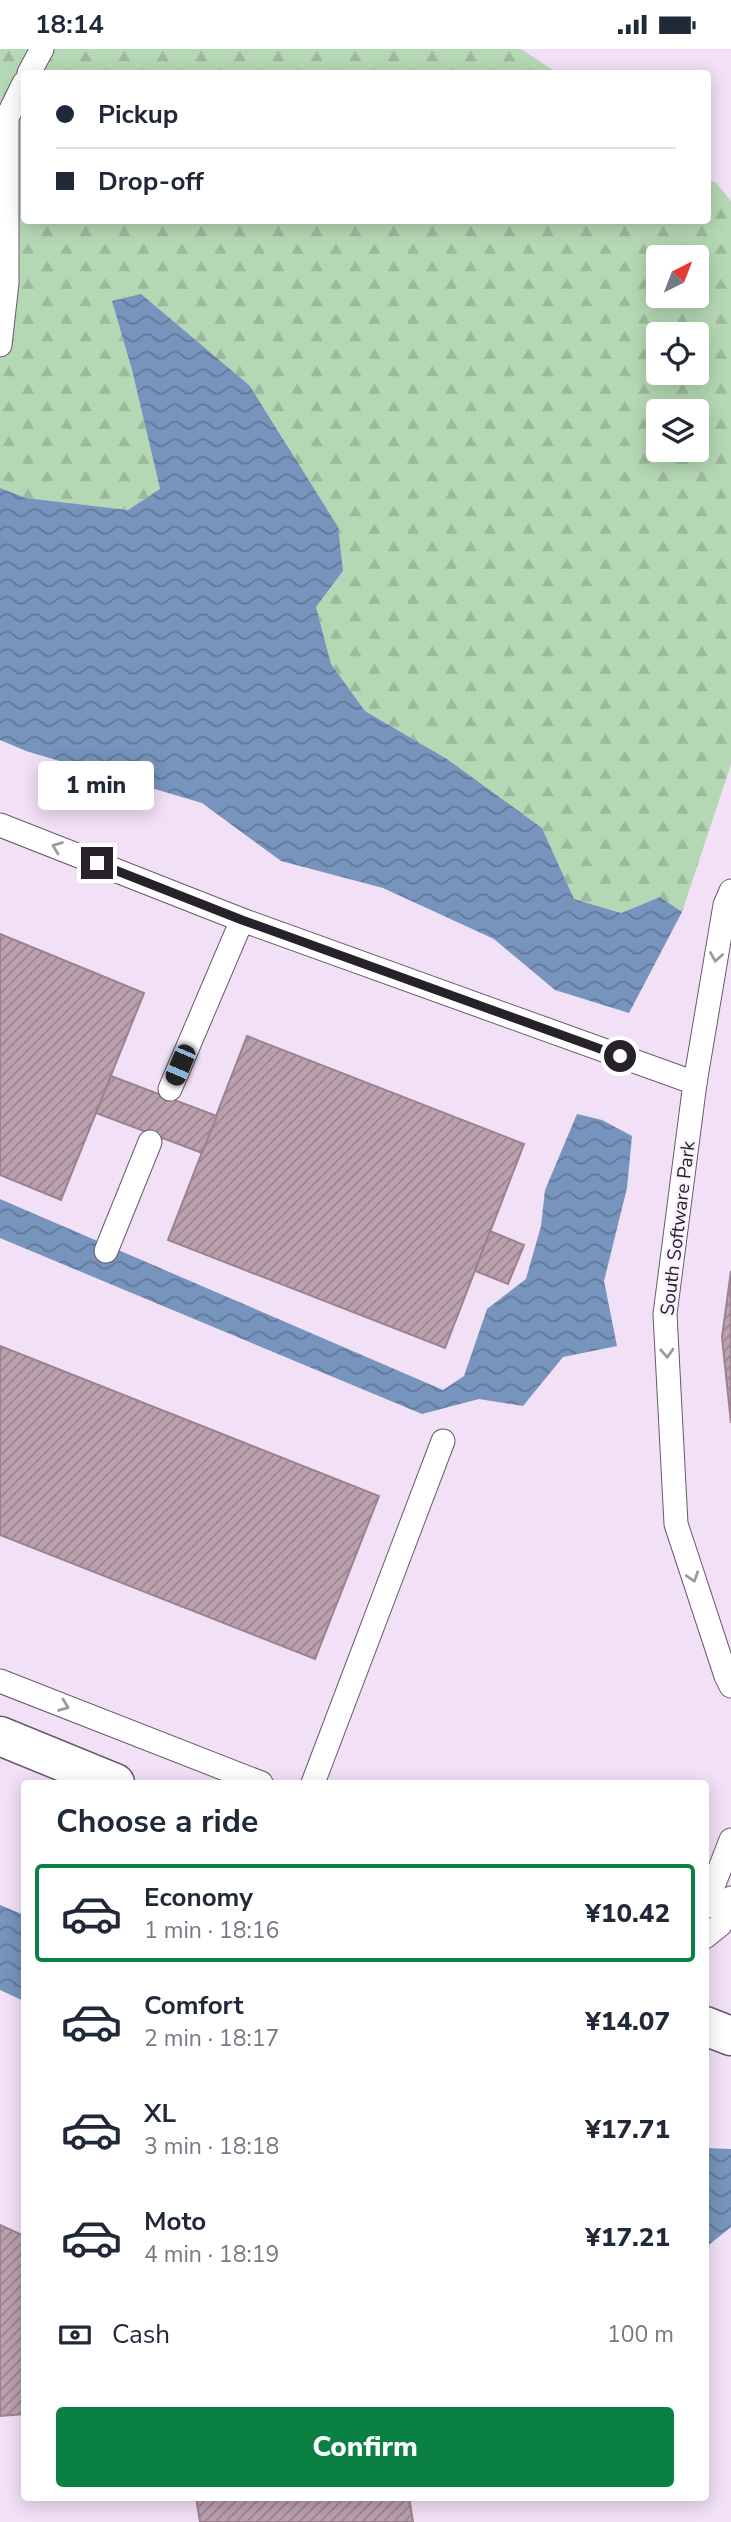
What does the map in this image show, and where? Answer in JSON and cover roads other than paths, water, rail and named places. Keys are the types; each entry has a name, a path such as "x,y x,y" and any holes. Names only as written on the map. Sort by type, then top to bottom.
{"street":[{"path":"0,1736 108,1780"},
{"path":"709,2028 731,2036"}],"lane":[{"path":"31,70 42,49"},
{"path":"0,345 7,283 7,118 21,89"},
{"path":"0,825 242,920 695,1083"},
{"name":"South Software Park","path":"731,891 725,905 695,1083 665,1314 676,1524 731,1686"},
{"path":"170,1089 242,920"},
{"path":"106,1251 150,1142"},
{"path":"314,1780 443,1441"},
{"path":"0,1681 253,1780"},
{"path":"709,1897 731,1840"},
{"path":"709,1934 720,1925 731,1898"}],"water":[{"path":"141,294 250,386 338,527 343,571 316,607 331,664 365,711 447,759 542,828 574,899 621,913 660,897 682,912 629,1013 555,990 494,939 383,888 281,861 202,803 26,751 0,740 0,488 26,498 128,510 160,489 132,370 112,301"},
{"path":"577,1114 602,1120 632,1136 627,1188 604,1281 617,1346 563,1357 523,1406 479,1399 422,1414 0,1238 0,1199 443,1390 464,1376 487,1309 526,1279 541,1226 545,1190"},
{"path":"0,1905 21,1914 21,2000 0,1990"},
{"path":"709,2148 731,2149 731,2227 709,2245"}]}
